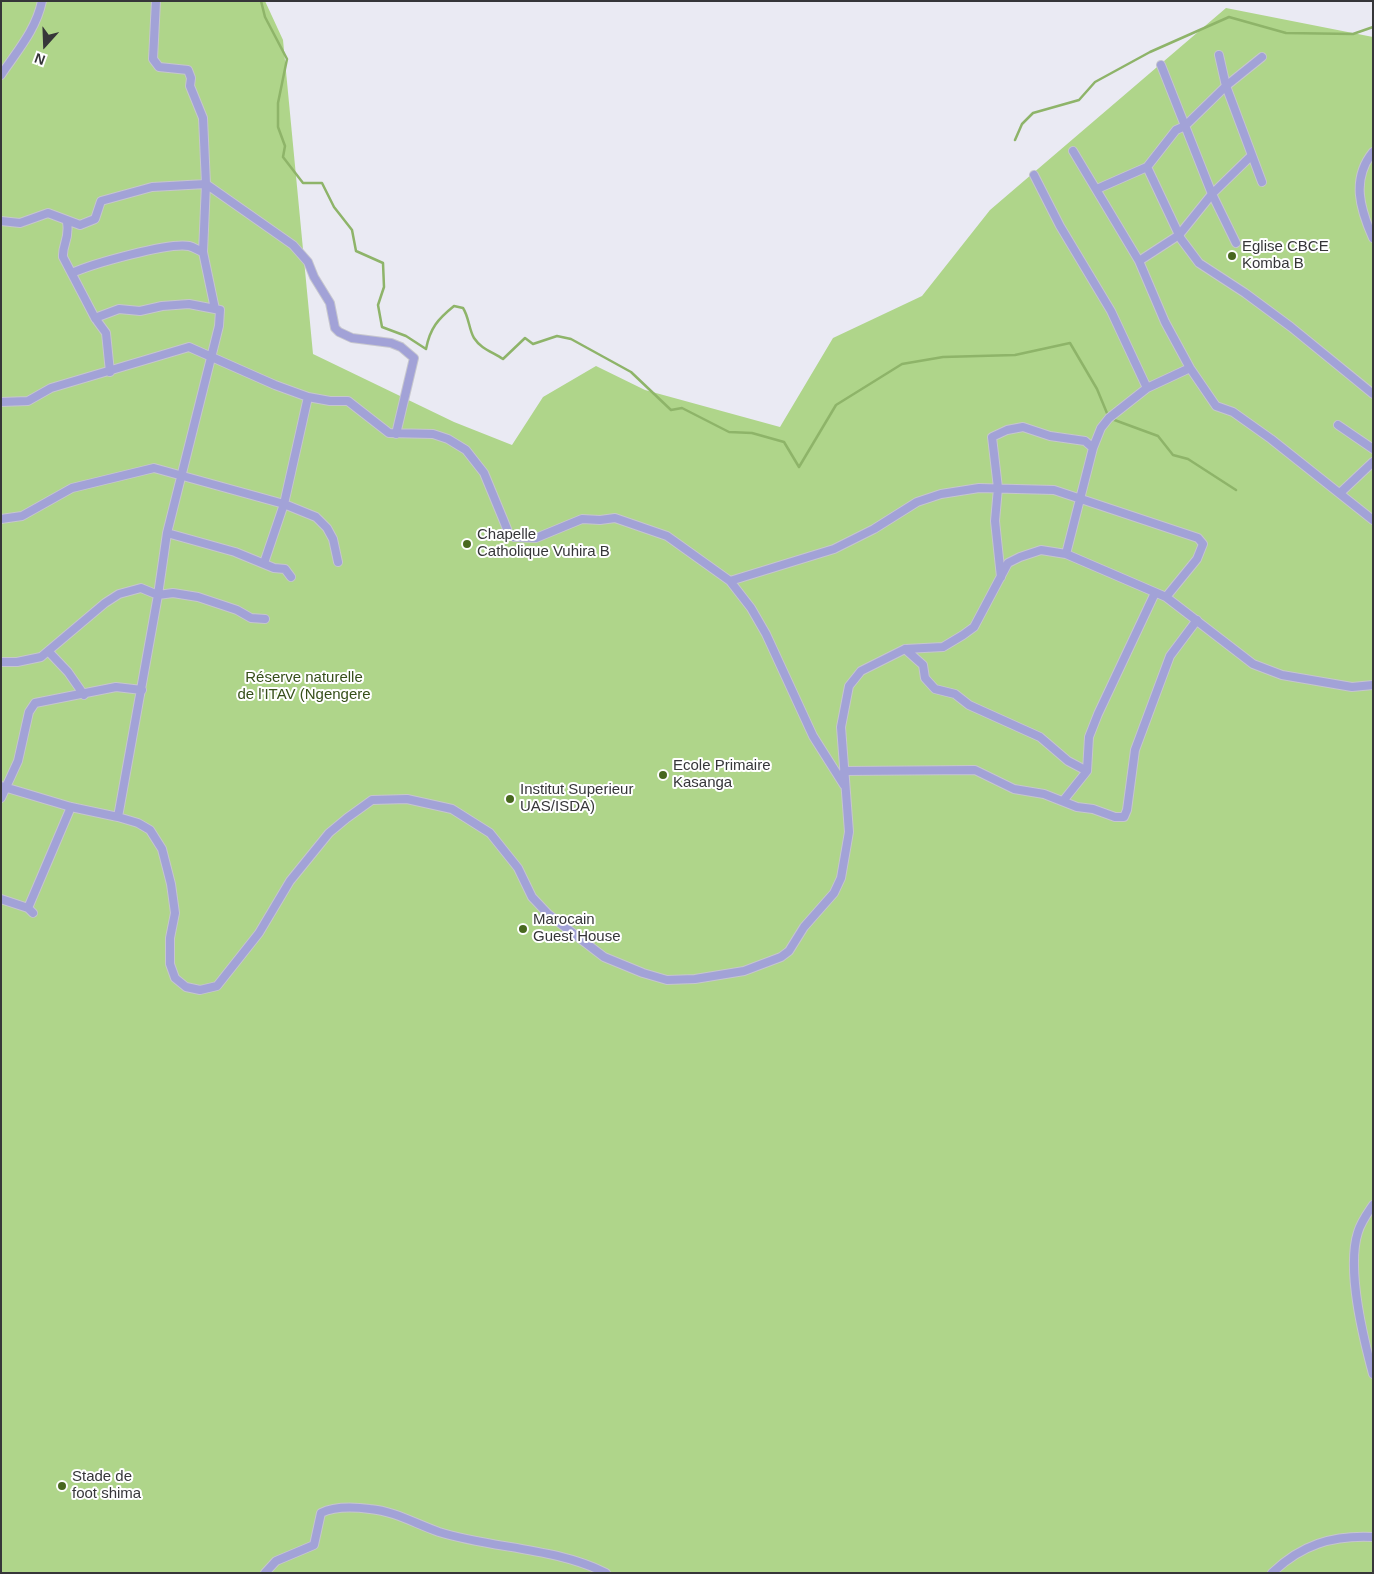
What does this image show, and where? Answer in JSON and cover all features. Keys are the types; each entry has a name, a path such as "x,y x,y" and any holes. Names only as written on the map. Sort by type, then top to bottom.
{"street":[{"path":"1,74 28,36 39,14 42,1"},
{"path":"156,1 153,59 159,67 188,70 191,78 190,86 204,118 206,184 203,252 215,309"},
{"path":"1219,55 1226,86 1262,182"},
{"path":"1097,189 1147,167 1176,130 1185,126 1226,86 1262,57"},
{"path":"1161,65 1212,194 1236,243"},
{"path":"1074,151 1139,261 1165,322 1190,368 1216,406 1233,412 1373,520"},
{"path":"1373,152 1364,167 1358,186 1360,200 1373,238"},
{"path":"1139,261 1179,235 1212,194 1251,156"},
{"path":"1147,167 1179,235 1189,252 1199,263 1245,293 1291,327 1373,394"},
{"path":"1034,175 1060,226 1111,312 1147,388"},
{"path":"1,221 20,223 48,213 67,222 80,225 96,219 101,201 152,187 206,184 293,245 308,262 314,277 330,303 335,328 339,332 352,338 391,343 414,358 396,434"},
{"path":"67,222 69,234 62,252 95,318 106,333 110,372"},
{"path":"72,272 97,266 108,259 125,258 153,250 188,246 203,252"},
{"path":"95,318 119,309 140,311 162,306 189,304 220,310 219,326 167,533 142,690 118,817"},
{"path":"1,402 28,400 51,388 189,347 210,358 308,397 330,401 348,401 389,432 396,434 433,434 448,439 466,450 484,473 502,519 510,534 514,537 536,538 582,519 600,520 615,518 667,536 730,581 751,608 766,634 813,736 845,786"},
{"path":"1066,554 1093,448 1101,428 1147,388 1190,368"},
{"path":"264,563 284,504 308,397"},
{"path":"1338,425 1373,449"},
{"path":"1001,579 995,522 998,488 992,437 1008,430 1023,427 1050,436 1085,441 1093,448"},
{"path":"1340,493 1373,462"},
{"path":"1,519 22,516 72,488 98,480 154,468 284,504 316,517 327,528 333,538 338,562"},
{"path":"730,581 834,549 874,529 917,502 941,494 964,490 998,488 1054,490 1081,501 1161,525 1202,542 1203,544 1197,559 1166,597"},
{"path":"167,533 235,552 274,568 285,568 291,577"},
{"path":"4,787 71,807 118,817 138,823 150,830 162,849 175,913 170,938 170,964 175,978 186,987 200,990 217,986 259,933 290,881 329,833 372,800 407,800 452,809 490,832 518,868 532,897 548,914 604,957 643,974 667,980 744,971 789,951 804,927 834,893 841,878 849,832 841,727 849,686 861,671 905,649 943,647 974,627 1008,563 1020,557 1041,550 1066,554 1155,592 1166,597 1253,664 1282,675 1352,687 1373,685"},
{"path":"1,662 32,659 49,652 78,625 119,594 141,588 158,595 173,593 198,597 237,610 251,618 265,619"},
{"path":"1063,801 1087,771 1089,737 1155,592"},
{"path":"844,771 975,770 1014,789 1063,801 1077,807 1093,809 1115,817 1124,817 1127,810 1135,750 1170,656 1197,620"},
{"path":"905,649 923,664 925,678 936,689 955,694 969,705 1040,737 1068,762 1087,771"},
{"path":"49,652 68,672 84,695"},
{"path":"1,798 4,787 18,761 29,712 35,703 84,695 116,687 142,690"},
{"path":"1,899 30,911 71,807"},
{"path":"1373,1205 1358,1233 1354,1263 1361,1333 1373,1374"},
{"path":"265,1573 276,1561 314,1545 322,1513 338,1508 383,1511 439,1532 536,1550 588,1564 606,1573"},
{"path":"1272,1573 1283,1562 1307,1546 1354,1536 1373,1537"}],"green space":[{"name":"Réserve naturelle de l'ITAV (Ngengere","path":"1,1 265,1 283,40 313,354 454,422 512,445 543,397 596,366 645,390 780,427 833,338 922,296 990,210 1226,8 1373,37 1373,1573 1,1573"}],"waterway":[{"path":"261,1 265,17 287,59 278,103 278,127 285,146 283,157 303,183 322,183 334,207 352,230 356,251 383,263 384,287 378,305 382,327 406,336 426,349 436,324 454,306 463,308 467,315 472,335 477,342 503,359 525,338 533,344 557,336 571,339 631,372 671,410 682,408 729,432 752,433 784,442 799,467"},
{"path":"1015,140 1022,124 1033,113 1079,100 1095,82 1150,52 1229,17 1286,33 1353,34 1373,27"},
{"path":"799,467 836,405 902,364 943,357 1015,355 1070,343 1097,389 1109,418 1158,436 1173,455 1188,459 1236,490"}],"place":[{"name":"Eglise CBCE Komba B","path":"1232,256"},
{"name":"Chapelle Catholique Vuhira B","path":"467,544"},
{"name":"Ecole Primaire Kasanga","path":"663,775"},
{"name":"Institut Superieur UAS/ISDA)","path":"510,799"},
{"name":"Marocain Guest House","path":"523,929"},
{"name":"Stade de foot shima","path":"62,1486"}]}
